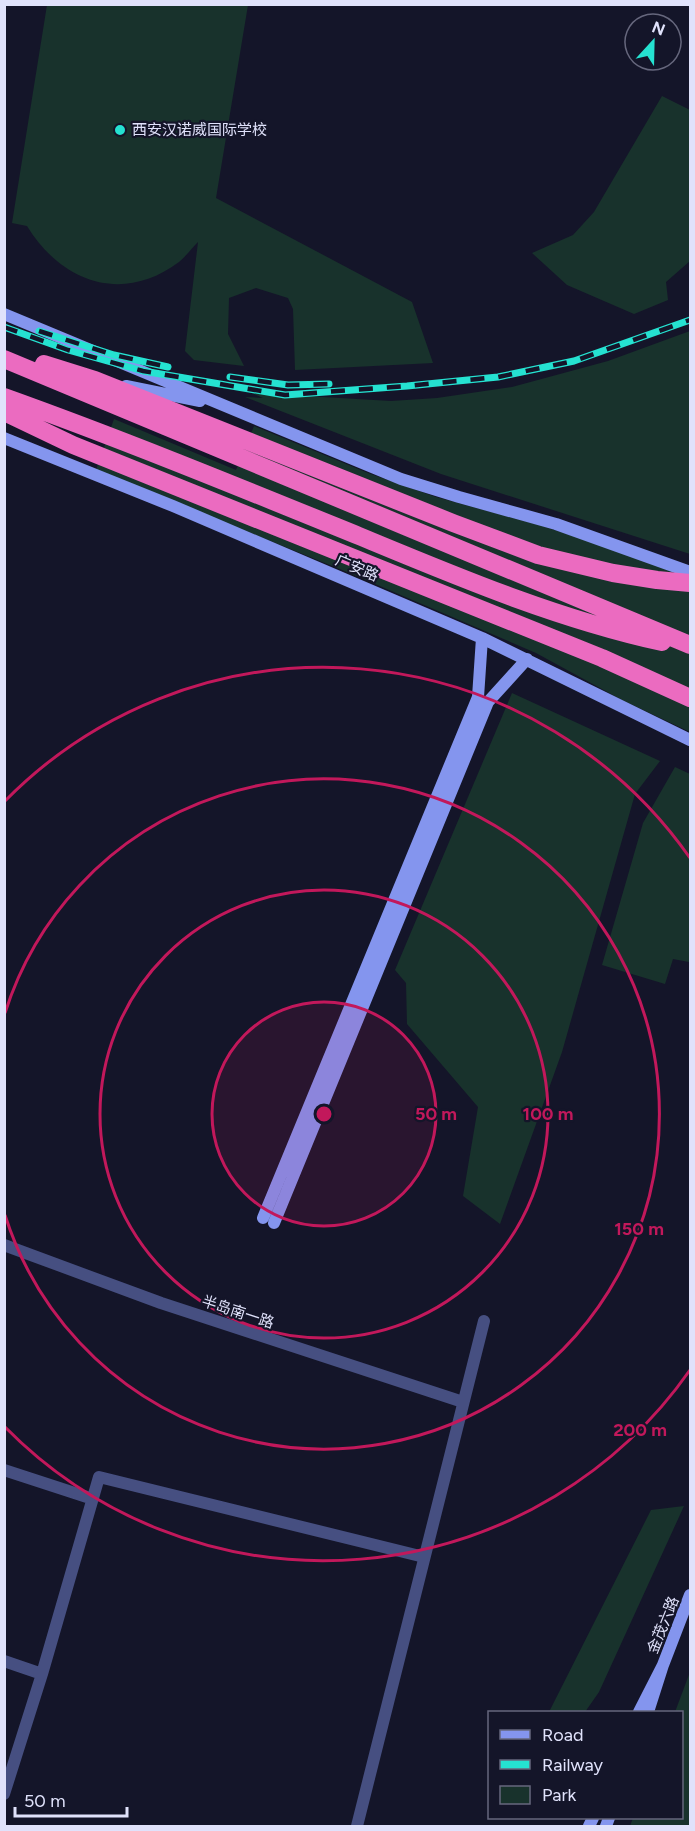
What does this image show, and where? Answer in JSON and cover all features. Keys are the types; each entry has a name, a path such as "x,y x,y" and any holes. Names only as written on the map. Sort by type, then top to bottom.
{"highway":[{"path":"4,351 94,380 538,555 613,573 690,583"},
{"path":"4,359 690,646"},
{"path":"4,398 113,436 502,594 595,625 690,646"},
{"path":"4,412 73,445 603,658 690,698"}],"main road":[{"path":"4,314 401,478 556,524 690,572"},
{"path":"94,380 225,405"},
{"name":"广安路","path":"4,438 173,506 482,638 690,741"},
{"path":"482,638 478,697 269,1221 488,702 527,659"},
{"name":"金茂六路","path":"649,1711 663,1665 690,1595"},
{"name":"金茂六路","path":"640,1711 663,1665"}],"street":[{"name":"半岛南一路","path":"4,1245 161,1303 463,1402"},
{"path":"357,1827 484,1321"},
{"path":"4,1470 93,1499"},
{"path":"4,1794 42,1674 99,1477 424,1557"},
{"path":"4,1661 42,1674"}],"green space":[{"name":"西安汉诺威国际学校","path":"47,5 248,5 216,198 412,302 433,363 295,370 293,309 288,298 256,288 229,298 228,334 244,366 194,360 185,351 198,242 179,262 158,275 137,282 116,284 95,281 76,274 58,262 41,246 27,226 12,223"},
{"path":"662,96 690,110 690,261 666,282 668,300 634,314 567,285 532,253 573,235 594,212"},
{"path":"690,331 690,554 441,474 245,397 263,398 252,393 391,401 437,398 512,387 608,361"},
{"path":"114,419 236,470 254,426 368,473 436,497 539,525 639,557 690,579 690,732 622,700 536,653 347,572 96,470"},
{"path":"512,693 660,761 635,794 562,1052 500,1224 463,1196 478,1107 407,1024 406,983 395,970"},
{"path":"675,767 690,774 690,958 689,962 673,959 665,984 602,965 643,823"},
{"path":"684,1506 599,1692 586,1711 550,1711 651,1510"},
{"path":"690,1672 690,1826 630,1826 633,1819 683,1819 683,1711 675,1711"}],"railway":[{"path":"4,327 68,350 143,371 285,395 498,377 574,361 690,320"},
{"path":"39,331 114,355 168,367"},
{"path":"230,377 288,385 329,384"}],"place":[{"name":"西安汉诺威国际学校","path":"120,130"}]}
